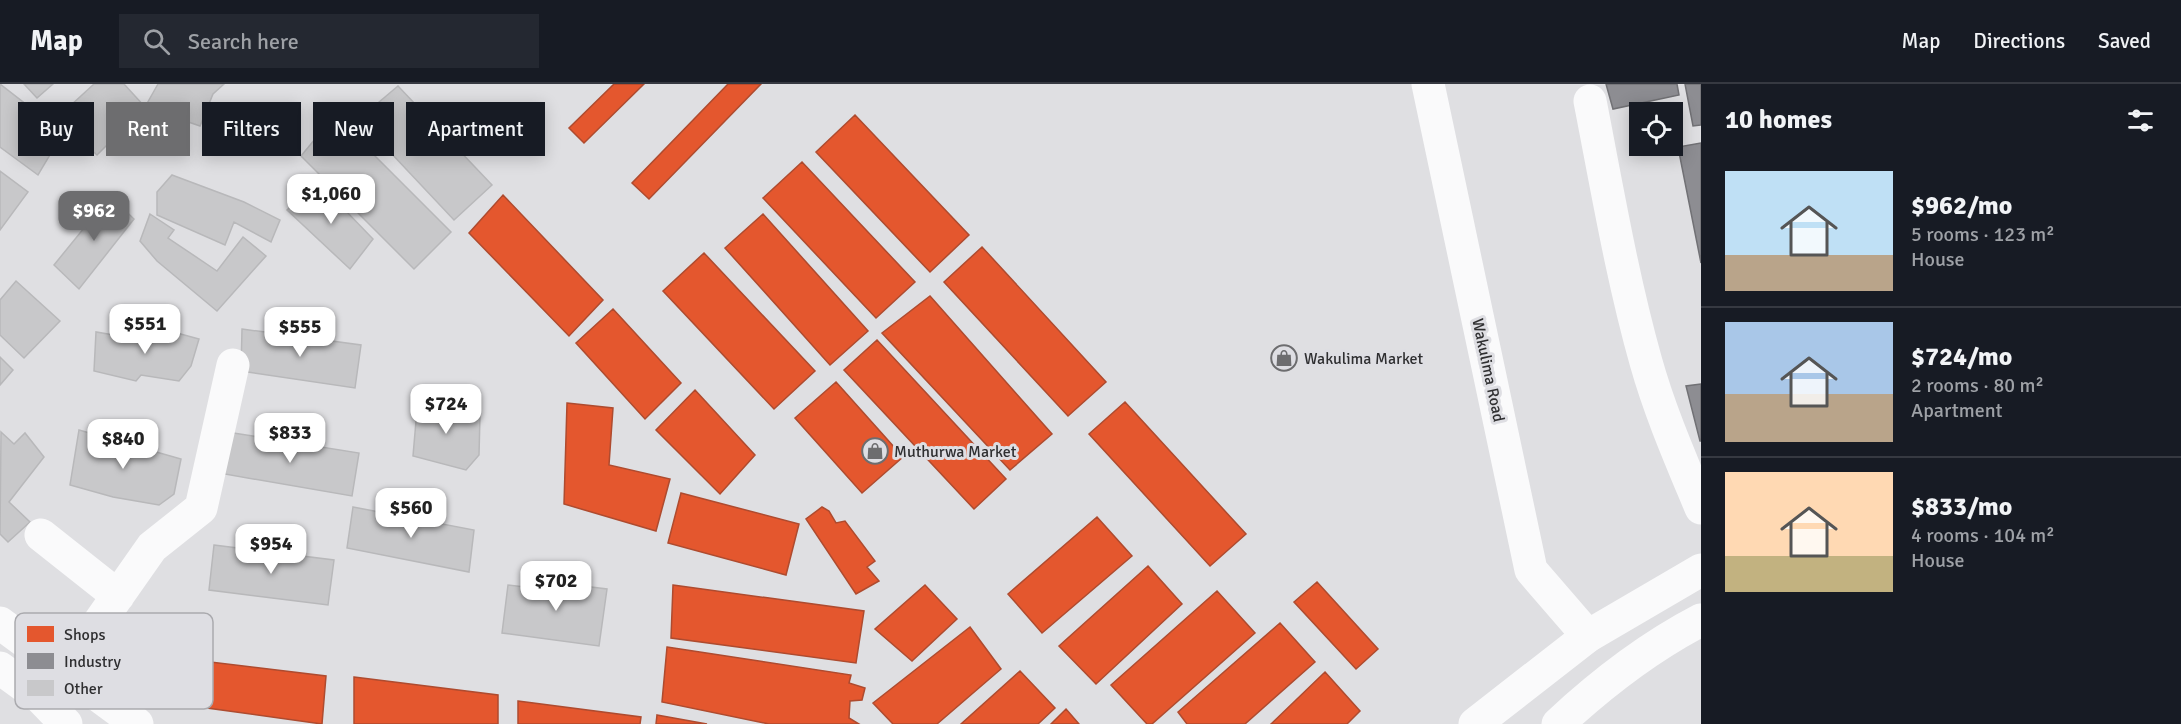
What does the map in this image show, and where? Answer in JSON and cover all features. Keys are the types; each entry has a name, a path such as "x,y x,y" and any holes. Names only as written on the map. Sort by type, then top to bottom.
{"main road":[{"name":"Wakulima Road","path":"1428,84 1531,570 1588,636"},
{"path":"1590,101 1630,301 1644,353 1668,427 1701,508"},
{"path":"106,613 152,547 201,508 233,365"},
{"path":"40,535 118,596"},
{"path":"1475,724 1588,636 1701,570"},
{"path":"1558,724 1596,689 1676,633 1701,620"},
{"path":"0,623 15,634"},
{"path":"0,668 15,679"},
{"path":"52,709 66,724"},
{"path":"117,709 137,724"}],"building: Shops":[{"path":"614,84 644,84 584,143 569,128"},
{"path":"728,84 761,84 649,199 632,183"},
{"path":"855,115 969,235 930,272 816,152"},
{"path":"802,162 915,282 876,318 763,198"},
{"path":"503,195 603,300 569,336 469,233"},
{"path":"763,214 868,331 830,365 725,248"},
{"path":"982,247 1106,382 1068,416 944,282"},
{"path":"704,253 815,371 774,409 663,291"},
{"path":"930,296 1052,434 1010,470 882,333"},
{"path":"613,309 681,383 645,419 576,343"},
{"path":"877,340 1006,479 974,509 844,370"},
{"path":"836,382 903,457 862,493 795,418"},
{"path":"695,390 755,455 720,494 656,430"},
{"path":"1125,402 1246,534 1210,566 1089,434"},
{"path":"567,403 613,408 609,465 670,479 656,531 564,504"},
{"path":"681,493 799,524 786,575 668,543"},
{"path":"822,507 829,511 836,523 845,521 875,561 867,567 879,581 856,594 806,519"},
{"path":"1097,517 1132,556 1042,633 1008,594"},
{"path":"1148,566 1182,604 1096,684 1059,646"},
{"path":"1317,582 1378,649 1356,669 1294,602"},
{"path":"673,585 864,611 856,663 671,638"},
{"path":"925,585 957,619 912,661 875,629"},
{"path":"1217,591 1255,633 1152,724 1147,724 1111,685"},
{"path":"1280,623 1315,662 1245,724 1187,724 1178,712"},
{"path":"970,627 1001,669 937,724 893,724 873,703"},
{"path":"667,647 851,675 849,683 865,688 862,700 850,701 849,718 859,724 769,724 662,702"},
{"path":"213,662 326,676 322,724 213,709"},
{"path":"1020,671 1055,708 1038,724 961,724"},
{"path":"1325,672 1360,711 1347,724 1271,724"},
{"path":"354,677 498,695 498,724 354,724"},
{"path":"518,701 641,717 640,724 518,724"},
{"path":"1066,709 1079,724 1051,724"},
{"path":"657,715 707,724 656,724"}],"building: Industry":[{"path":"1606,84 1677,84 1679,95 1646,102 1629,102 1629,106 1613,109"},
{"path":"1685,84 1701,84 1701,125 1693,126"},
{"path":"1701,143 1701,263 1680,156 1683,156 1683,146"},
{"path":"1701,384 1701,441 1700,441 1686,386"}],"building: Other":[{"path":"0,84 23,102 18,102 18,156 49,156 38,175 0,147"},
{"path":"24,84 53,84 37,98"},
{"path":"94,84 124,84 140,102 106,102 106,146 97,155 94,152 94,102 74,102"},
{"path":"158,84 224,84 213,94 210,102 202,102 200,126 190,123 190,102 148,102"},
{"path":"398,86 413,102 406,102 406,156 464,156 492,185 454,220 394,156 394,102 379,102"},
{"path":"313,142 313,156 375,156 451,232 414,269 301,156"},
{"path":"0,171 28,192 0,230"},
{"path":"172,175 244,202 280,220 271,242 234,222 225,245 157,215 157,192"},
{"path":"318,182 373,239 350,269 287,210"},
{"path":"110,196 134,219 79,289 54,265"},
{"path":"150,214 174,230 168,238 217,271 243,237 266,256 217,311 157,261 140,241"},
{"path":"16,281 60,321 24,358 0,335 0,300"},
{"path":"148,325 199,339 191,366 179,381 141,375 136,381 94,371 96,332 137,339"},
{"path":"242,329 361,345 355,388 241,371"},
{"path":"0,357 13,370 0,385"},
{"path":"418,398 480,416 479,455 466,470 413,456"},
{"path":"79,430 181,459 174,494 159,505 113,497 70,485"},
{"path":"1,432 14,444 25,433 44,457 9,502 30,522 8,542 0,534"},
{"path":"227,432 359,453 352,496 219,473"},
{"path":"353,507 474,530 469,572 347,548"},
{"path":"214,545 334,560 328,605 209,590"},
{"path":"534,580 607,589 599,646 502,633 508,585 533,588"}],"place":[{"name":"Wakulima Market","path":"1284,358"},
{"name":"Muthurwa Market","path":"875,451"}]}
